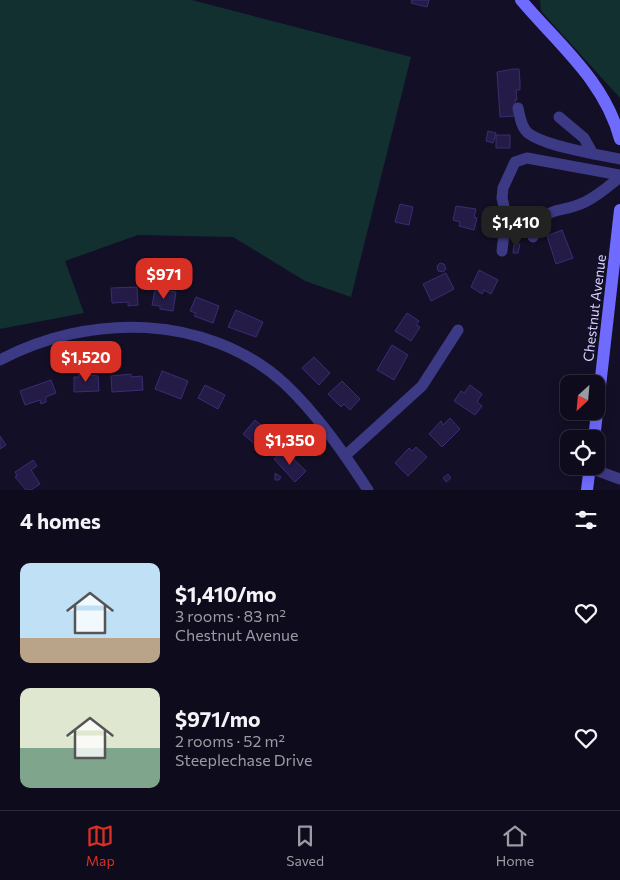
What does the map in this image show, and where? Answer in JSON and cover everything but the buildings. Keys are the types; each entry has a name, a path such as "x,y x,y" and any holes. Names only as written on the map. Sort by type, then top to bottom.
{"street":[{"path":"521,0 573,57 601,92 610,110 620,140"},
{"path":"518,108 522,124 534,136 593,154 620,159"},
{"path":"559,117 584,138 593,154"},
{"path":"502,251 506,215 502,198 503,188 515,162 527,158 620,176"},
{"path":"533,237 539,223 547,213 585,202 597,196 620,176"},
{"name":"Chestnut Avenue","path":"595,430 618,254 620,210"},
{"path":"0,360 49,339 82,331 136,327 163,328 190,334 242,355 282,382 301,400 346,455 368,490"},
{"path":"346,455 422,386 458,330"},
{"path":"605,473 620,479"},
{"path":"588,490 589,475"}],"green space":[{"path":"0,0 192,0 411,57 351,297 305,281 233,237 138,235 65,261 84,313 0,329"},
{"path":"540,0 620,0 620,98 541,11"}]}
